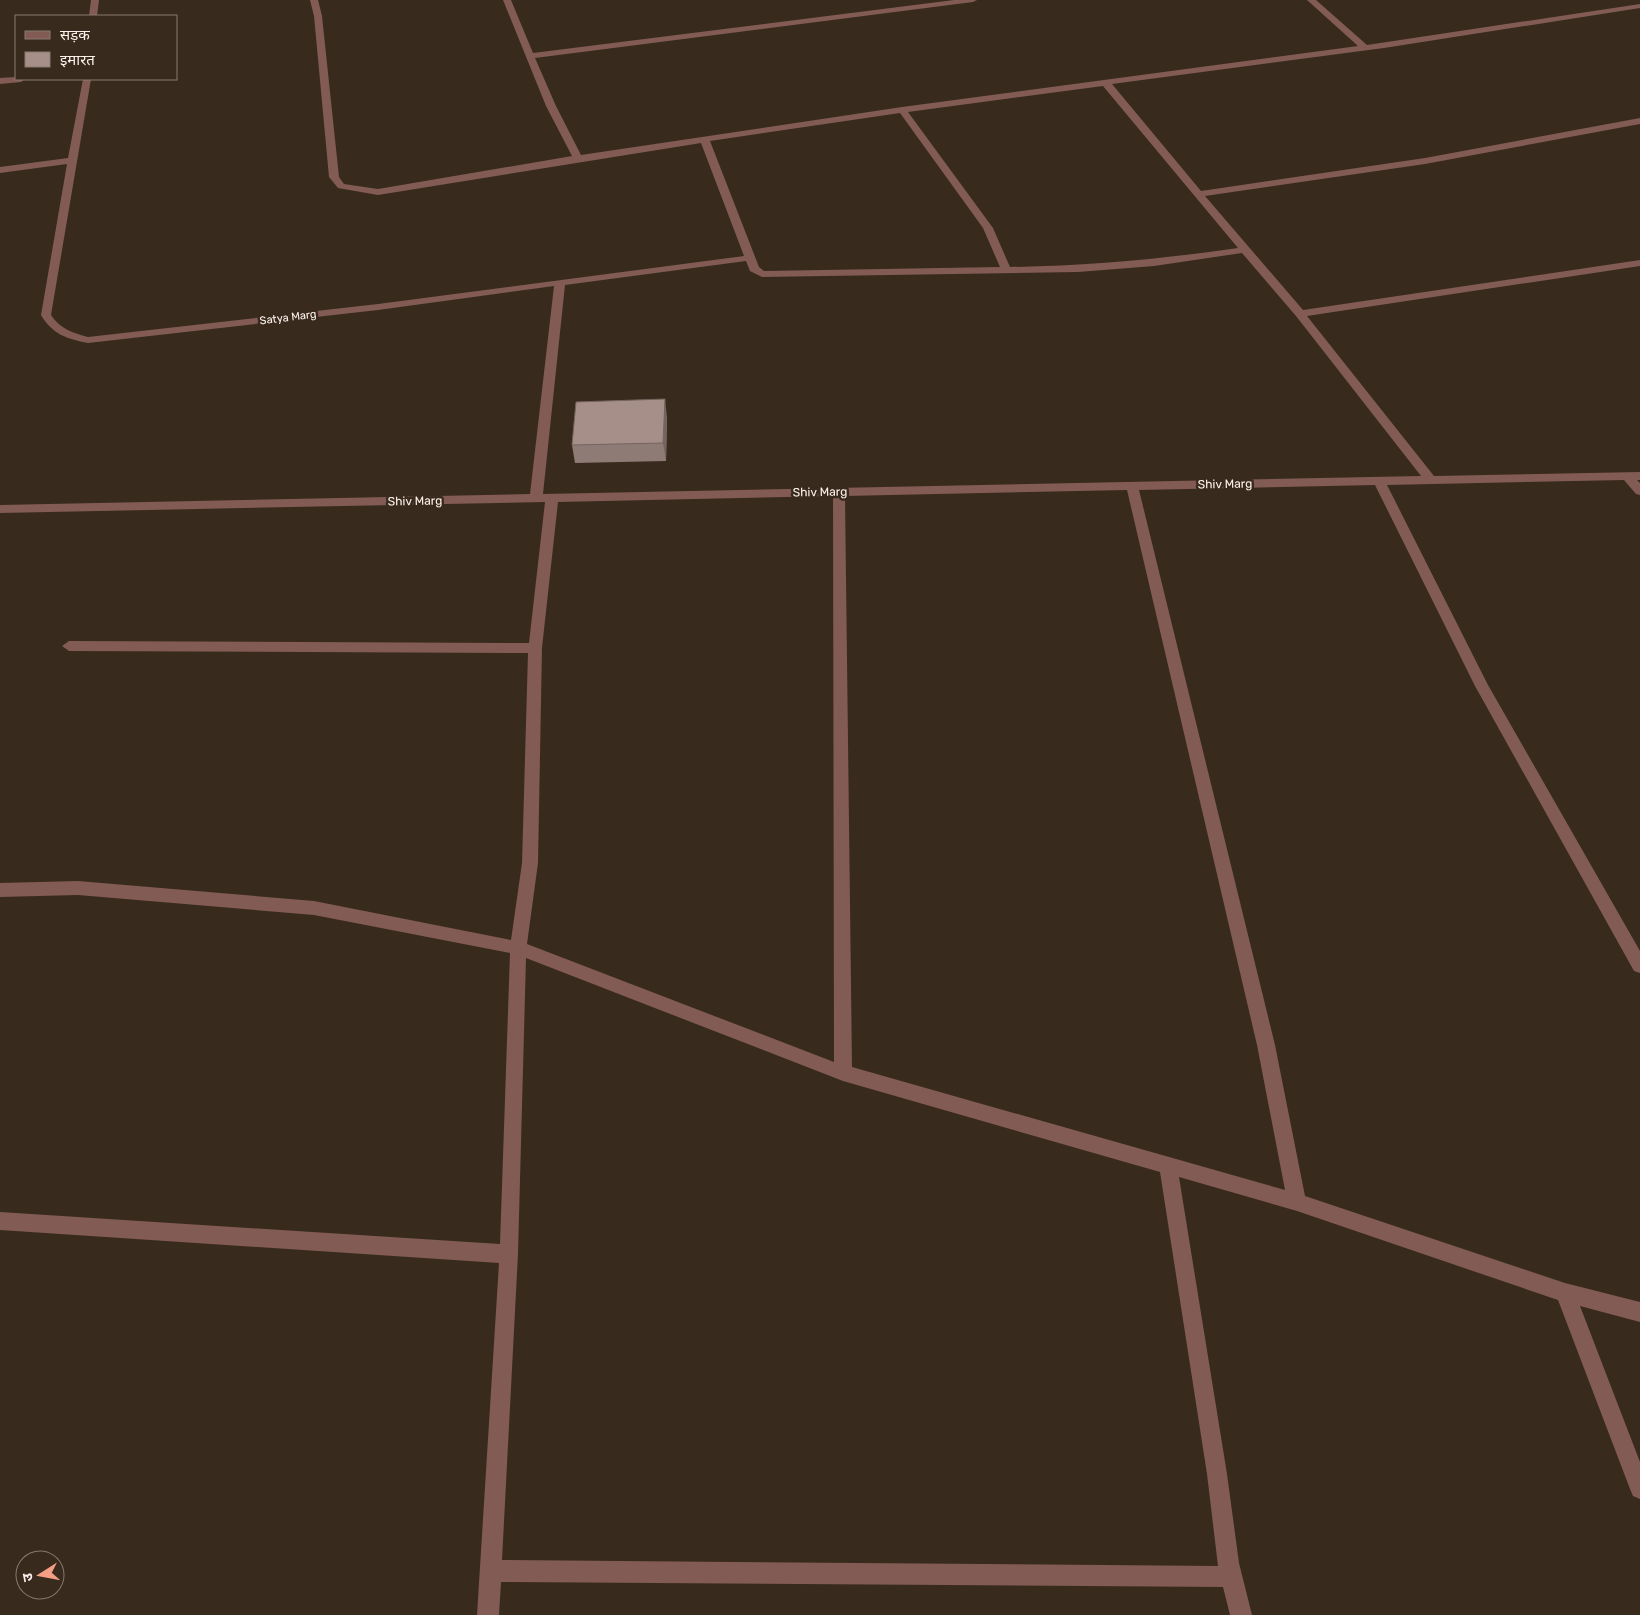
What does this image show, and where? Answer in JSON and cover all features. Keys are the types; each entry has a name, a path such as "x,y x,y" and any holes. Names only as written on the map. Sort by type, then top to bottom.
{"street":[{"path":"93,15 95,0"},
{"path":"314,0 318,16 334,176 342,186 378,192 704,139 1364,47 1640,6"},
{"path":"507,0 551,106 578,158"},
{"path":"531,56 973,0"},
{"path":"1311,0 1364,47"},
{"path":"0,81 15,80"},
{"name":"Satya Marg","path":"87,80 71,161 46,315 51,325 65,336 88,340 378,307 560,282"},
{"path":"1105,82 1300,314 1430,480"},
{"path":"902,110 988,228 1006,270"},
{"path":"1199,194 1425,161 1640,121"},
{"path":"704,139 749,258 754,269 762,274 1078,269 1154,264 1245,250"},
{"path":"0,170 71,161"},
{"path":"488,1615 509,1254 518,948 530,863 535,648 560,282 749,258"},
{"path":"1300,314 1640,263"},
{"path":"1634,476 1640,491"},
{"name":"Shiv Marg","path":"0,509 1634,476"},
{"path":"1378,481 1482,686 1640,966"},
{"path":"1132,486 1266,1045 1297,1202"},
{"path":"839,491 843,1073"},
{"path":"69,646 535,648"},
{"path":"0,890 78,888 314,908 518,948 843,1073 1297,1202 1565,1293 1640,1312"},
{"path":"1168,1164 1232,1577 1241,1615"},
{"path":"0,1221 460,1253 509,1254"},
{"path":"1565,1293 1640,1489"},
{"path":"491,1571 1175,1575 1232,1577"}],"building":[{"path":"665,399 663,443 572,445 576,402"}]}
